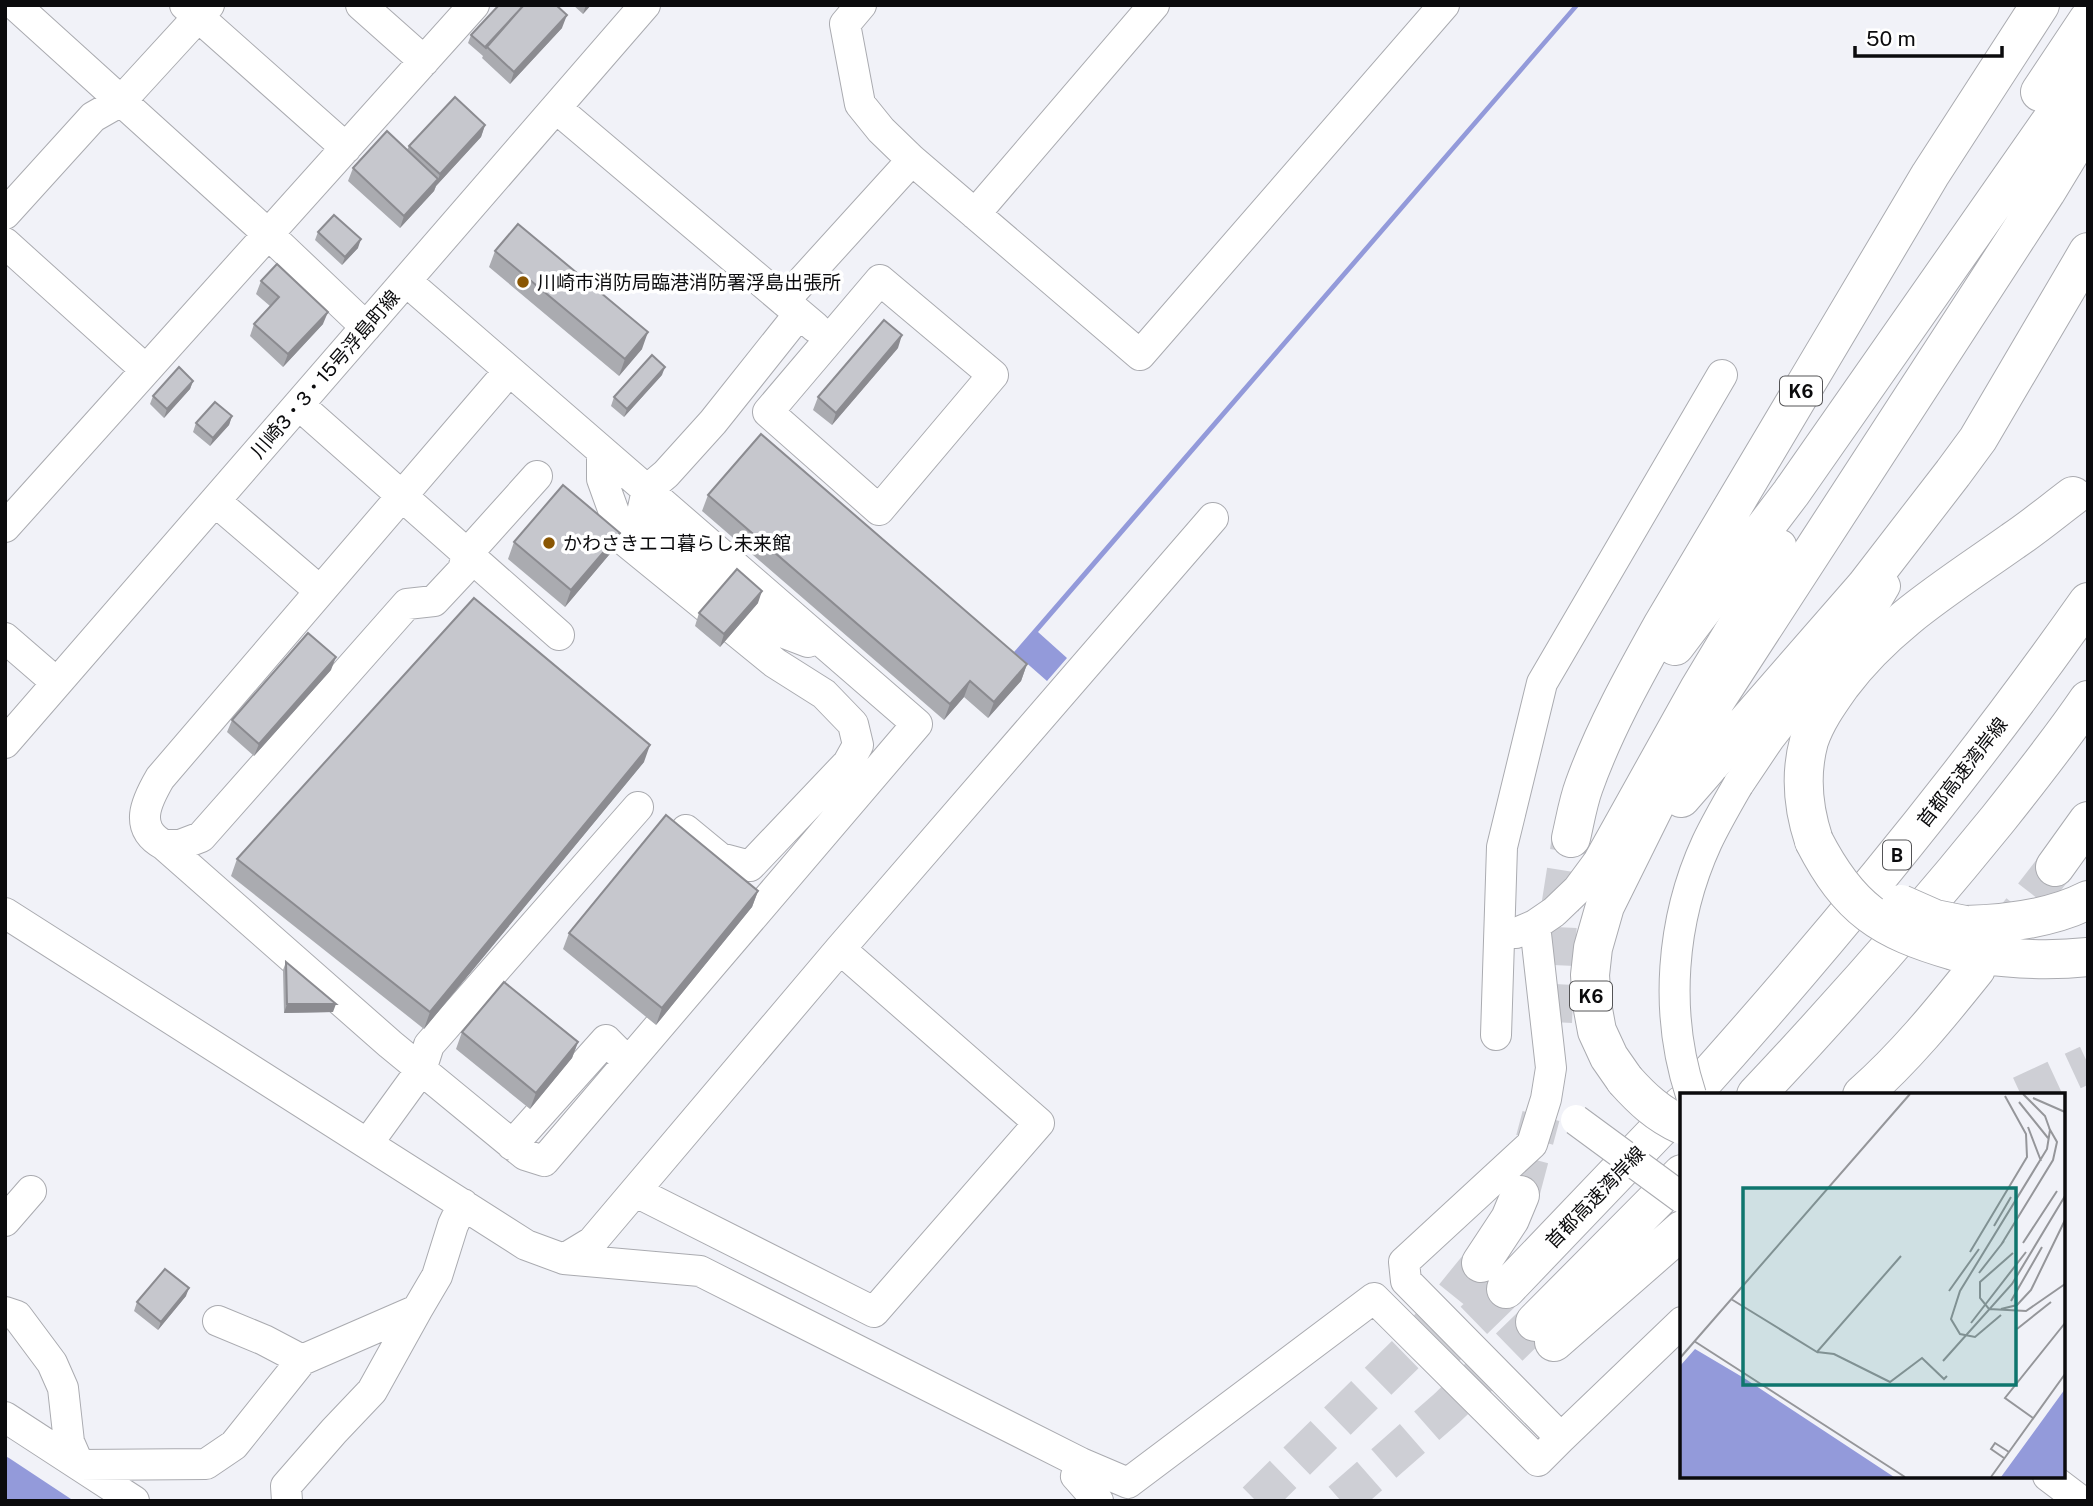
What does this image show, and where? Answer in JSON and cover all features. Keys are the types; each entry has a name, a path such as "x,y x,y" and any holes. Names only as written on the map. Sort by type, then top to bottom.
{"highway":[{"name":"K6","path":"1571,838 1583,789 1612,718 1662,626 1930,175 2040,5"},
{"path":"1880,366 2043,88 2088,20"},
{"path":"1583,789 1604,745 1624,715 1756,541 2088,68"},
{"name":"K6","path":"1680,1124 1645,1102 1625,1080 1609,1057 1597,1031 1590,975 1593,948 1605,906 1662,791 1758,633 2046,192 2088,123"},
{"path":"1978,439 2088,252"},
{"path":"1605,906 1672,808 1865,587 1953,473 2088,284"},
{"path":"2073,496 1893,627 1849,674 1834,711 1825,749 1824,835 1879,890 1908,909 1935,919 1965,948 2008,959 2058,960 2088,957"},
{"name":"首都高速湾岸線","path":"1693,1093 1777,999 1900,850 2020,698 2088,602"},
{"path":"1758,1093 1943,887 2062,738 2088,700"},
{"path":"2054,867 2088,821"},
{"path":"1864,1093 1889,1072 1930,1028 1965,948 1999,924 2056,913 2088,900"},
{"name":"首都高速湾岸線","path":"1520,1195 1493,1276 1680,1107"},
{"path":"1680,1176 1545,1332 1680,1231"}],"street":[{"path":"15,5 268,234 366,327"},
{"path":"361,5 424,61"},
{"path":"5,527 474,5"},
{"name":"川崎3・3・15号浮島町線","path":"9,732 57,683 645,5"},
{"path":"861,5 845,24 860,104 881,130 912,160 1140,355 1444,5"},
{"path":"975,214 1154,5"},
{"path":"5,214 93,117 121,101 197,9 346,148"},
{"path":"556,108 830,340"},
{"path":"647,490 713,422 792,307 912,160"},
{"path":"5,243 146,370"},
{"path":"880,280 993,375 879,510 768,412 830,340 880,280"},
{"path":"406,281 917,724 544,1161 525,1155 421,1070 149,833 145,815 154,774 320,591 509,371"},
{"path":"1496,1035 1503,847 1542,683 1722,375"},
{"path":"299,404 559,635"},
{"path":"602,451 602,479 624,540 775,663 824,694 853,724 858,745 848,763 750,866 720,858 686,830"},
{"path":"1691,1093 1682,1057 1675,989 1678,942 1686,900 1703,853 1738,785 1769,740 1875,603 1953,473"},
{"path":"164,845 180,845 201,837 407,604 434,601 463,570 467,554 537,476"},
{"path":"215,501 320,591"},
{"path":"564,1258 593,1242 840,949 1213,518"},
{"path":"1498,938 1535,925 1554,912 1578,889 1598,862 1695,688 1782,545"},
{"path":"5,638 57,683"},
{"path":"775,663 822,660 836,654"},
{"path":"368,1143 421,1070 429,1045 495,990 638,807"},
{"path":"5,913 526,1245 564,1258 700,1271 1128,1483 1374,1298 1538,1461 1680,1324"},
{"path":"1535,925 1551,1068 1546,1099 1532,1144 1405,1262 1406,1281 1561,1438"},
{"path":"636,1192 874,1312 1039,1123 840,949"},
{"path":"512,1145 575,1056 606,1040 628,1062"},
{"path":"1546,1099 1680,1197"},
{"path":"5,1221 31,1191"},
{"path":"287,1501 286,1486 372,1391 438,1276 453,1225 463,1204"},
{"path":"79,1465 206,1464 234,1446 302,1360 417,1310"},
{"path":"5,1312 17,1316 52,1363 63,1388 69,1442 79,1465"},
{"path":"218,1321 264,1340 302,1360"},
{"path":"5,1418 134,1501"},
{"path":"1081,1462 1076,1476 1098,1501"},
{"path":"2051,1478 2081,1501"}],"water":[{"path":"1574,5 1580,5 1038,632 1067,658 1047,681 1014,652"},
{"path":"5,1456 9,1458 74,1501 5,1501"}],"building":[{"path":"499,5 522,7 486,48 471,35"},
{"path":"524,5 556,5 567,15 514,72 486,46"},
{"path":"455,97 485,125 440,174 409,146"},
{"path":"387,131 438,179 404,216 353,168"},
{"path":"334,215 361,239 345,257 318,232"},
{"path":"518,224 648,332 625,359 495,251"},
{"path":"277,264 328,312 288,354 254,324 279,297 261,281"},
{"path":"884,320 902,335 836,413 818,397"},
{"path":"652,355 665,367 627,409 614,397"},
{"path":"179,367 193,381 167,409 153,396"},
{"path":"215,402 232,416 213,438 196,423"},
{"path":"761,434 1027,664 994,702 970,681 950,704 708,495"},
{"path":"563,485 620,533 571,590 514,542"},
{"path":"737,569 762,591 724,634 699,613"},
{"path":"474,598 650,745 430,1012 237,859"},
{"path":"308,633 336,657 259,744 232,720"},
{"path":"666,815 758,891 662,1008 569,933"},
{"path":"286,962 336,1004 287,1004"},
{"path":"504,982 578,1042 536,1093 462,1032"},
{"path":"165,1269 189,1288 161,1322 137,1302"}],"tunnel":[{"path":"1553,1022 1558,921 1571,838"},
{"path":"1998,940 2055,867"},
{"path":"2025,1093 2088,1064"},
{"path":"1520,1195 1541,1116"},
{"path":"1256,1501 1412,1348 1481,1263"},
{"path":"1433,1360 1506,1289"},
{"path":"1341,1501 1447,1408 1535,1322"}],"place":[{"name":"川崎市消防局臨港消防署浮島出張所","path":"523,282"},
{"name":"かわさきエコ暮らし未来館","path":"549,543"}]}
